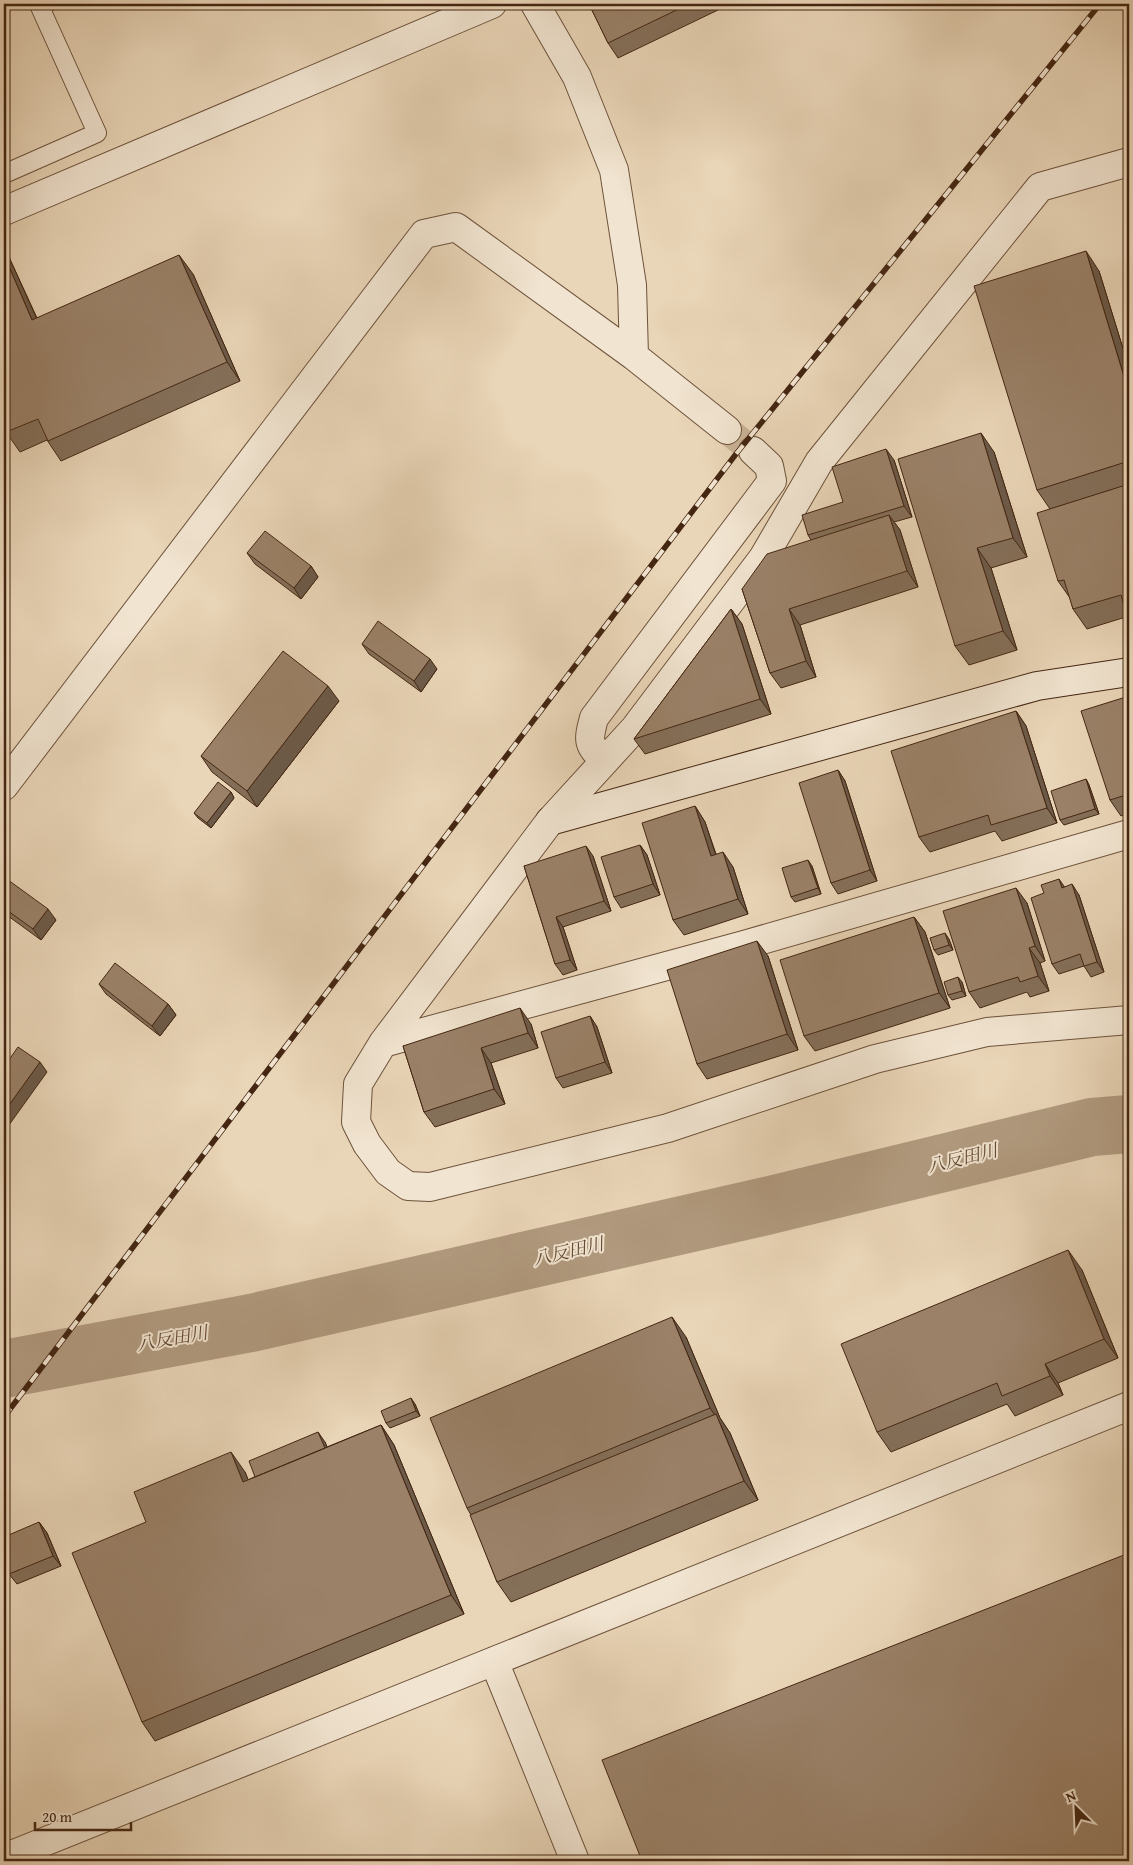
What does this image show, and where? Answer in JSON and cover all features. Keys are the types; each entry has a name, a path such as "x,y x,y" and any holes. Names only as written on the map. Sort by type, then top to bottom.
{"street":[{"path":"4,211 492,4"},
{"path":"535,4 577,77 614,170 632,285 634,356"},
{"path":"1129,162 1040,187 819,462 763,558 635,728 550,821 383,1043 358,1084 356,1122 367,1144 388,1172 408,1186 430,1187 668,1128 875,1060 987,1032 1129,1020"},
{"path":"4,786 424,234 456,227 634,356 727,430"},
{"path":"605,761 591,748 589,738 594,718 772,481 769,466 753,451"},
{"path":"550,821 1037,686 1129,672"},
{"path":"383,1043 744,945 1129,834"},
{"path":"4,1858 1129,1406"},
{"path":"494,1661 575,1861"}],"lane":[{"path":"4,174 97,133 40,7 46,4"}],"building":[{"path":"589,4 689,4 608,43"},
{"path":"1086,251 1129,393 1129,461 1037,490 974,286"},
{"path":"4,255 32,320 179,255 227,362 48,441 38,419 6,432 4,427"},
{"path":"981,433 1013,538 977,548 1003,631 955,646 898,459"},
{"path":"886,449 904,506 808,535 802,515 843,502 832,467"},
{"path":"1129,484 1129,608 1125,609 1121,595 1073,609 1064,580 1058,581 1037,513"},
{"path":"889,515 907,571 789,609 806,661 770,673 742,589 767,554"},
{"path":"265,531 311,566 294,588 247,553"},
{"path":"731,609 760,699 634,739"},
{"path":"378,621 430,659 414,681 362,644"},
{"path":"283,651 328,686 247,791 201,756"},
{"path":"1129,696 1129,794 1110,800 1081,711"},
{"path":"1016,711 1047,808 991,825 988,815 919,837 891,751"},
{"path":"838,770 870,870 831,883 799,783"},
{"path":"1086,779 1095,809 1060,820 1051,791"},
{"path":"218,782 231,792 207,823 194,813"},
{"path":"695,806 711,856 723,852 738,899 673,920 642,823"},
{"path":"640,845 653,884 614,897 601,857"},
{"path":"586,846 604,901 556,917 570,960 555,964 524,866"},
{"path":"808,860 818,888 791,897 782,868"},
{"path":"4,877 48,909 33,929 4,908"},
{"path":"1059,879 1062,888 1072,884 1097,962 1084,966 1080,954 1052,964 1031,898 1044,893 1041,885"},
{"path":"1016,888 1035,946 1029,948 1038,976 1020,982 1018,977 969,992 943,911"},
{"path":"914,917 939,993 804,1036 780,960"},
{"path":"945,933 949,945 934,950 930,938"},
{"path":"757,941 787,1034 697,1064 667,970"},
{"path":"115,963 168,1004 152,1026 99,984"},
{"path":"958,977 962,991 948,995 944,982"},
{"path":"520,1008 528,1033 481,1048 494,1089 424,1112 403,1046"},
{"path":"590,1016 605,1062 556,1078 541,1032"},
{"path":"18,1047 40,1062 4,1112 4,1067"},
{"path":"1068,1250 1104,1339 1045,1364 1050,1376 1002,1396 997,1383 877,1432 841,1344"},
{"path":"672,1317 710,1408 467,1508 430,1418"},
{"path":"411,1398 416,1411 386,1423 381,1411"},
{"path":"716,1414 744,1481 497,1582 470,1515"},
{"path":"381,1425 451,1595 142,1722 72,1553 146,1522 134,1492 231,1452 243,1482"},
{"path":"318,1432 325,1448 255,1477 249,1461"},
{"path":"39,1522 53,1556 9,1574 4,1560 4,1537"},
{"path":"1129,1553 1129,1861 642,1861 602,1760"}],"waterway":[{"name":"八反田川","path":"4,1369 251,1323 766,1206 1092,1127 1129,1124"}],"tunnel":[{"path":"727,430 753,451"}],"railway":[{"path":"4,1417 736,454 1100,4"}]}
